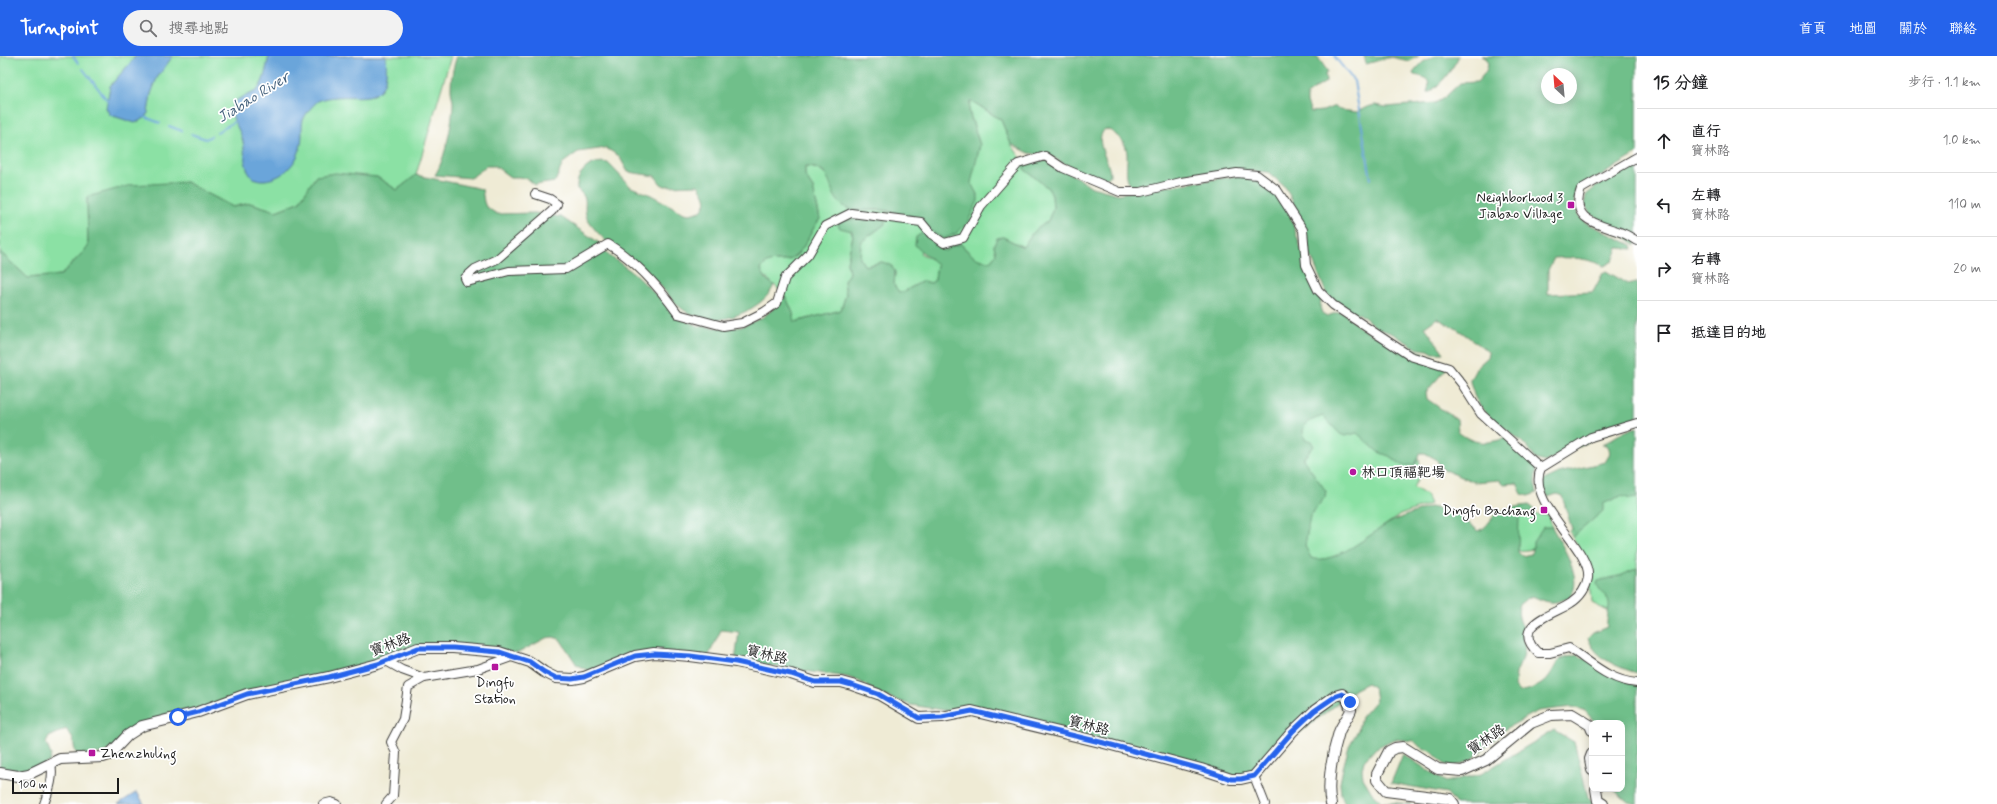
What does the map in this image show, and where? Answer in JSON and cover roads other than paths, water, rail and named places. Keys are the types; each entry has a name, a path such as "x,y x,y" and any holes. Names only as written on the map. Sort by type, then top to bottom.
{"main road":[{"name":"寶林路","path":"0,773 18,776 29,774 60,759 103,757 109,754 128,735 142,726 198,712 247,694 329,677 386,661 418,648 470,649 499,652 530,662 556,678 572,679 584,677 635,656 654,654 690,656 736,662 791,674 815,682 841,682 852,685 878,694 919,718 942,717 972,711 1104,743 1201,769 1231,779 1241,779 1254,776"},
{"path":"1254,776 1292,732 1314,711 1336,696 1344,694 1350,702 1351,710 1339,732 1336,743 1329,787 1331,804"},
{"name":"寶林路","path":"1454,804 1450,799 1386,791 1377,780 1377,774 1389,752 1395,748 1402,747 1438,768 1462,771 1486,760 1531,723 1551,715 1572,714 1589,724"},
{"path":"1596,792 1598,801 1603,804"}],"street":[{"path":"535,194 557,204 552,211 497,259 475,269 465,278 467,282 509,271 566,269 608,244 621,252 662,291 678,314 723,326 742,323 764,312 777,303 785,278 808,255 825,226 851,213 922,222 931,234 944,243 963,238 981,206 1018,164 1045,156 1063,168 1120,192 1141,192 1180,182 1237,173 1257,175 1277,190 1303,230 1306,265 1318,290 1333,305 1410,356 1449,368 1462,384 1480,414 1541,468"},
{"path":"1637,157 1581,189 1578,200 1578,210 1596,225 1622,232 1637,240"},
{"path":"1637,423 1591,437 1541,468 1538,476 1540,493 1583,559 1588,578 1580,596 1570,604 1536,621 1528,637 1532,647 1538,653 1550,653 1569,648 1588,660 1601,672 1630,683 1637,683"},
{"path":"386,804 393,796 396,753 391,742 403,719 408,687 424,678 478,669 514,656"},
{"path":"386,661 402,670 424,678"},
{"path":"44,804 52,781 53,773 51,763"},
{"path":"1254,776 1265,804"},
{"path":"323,804 331,802 337,804"}],"water":[{"path":"136,56 173,56 157,78 151,94 148,113 145,118 135,123 110,115 106,108 110,86"},
{"path":"269,56 386,56 386,75 383,87 376,93 367,96 331,98 318,101 303,120 301,147 298,156 281,175 265,180 257,179 248,172 242,138 233,119 232,107 236,101 254,92 260,87 264,78"},
{"path":"137,792 144,804 118,804"}],"waterway":[{"name":"Jiabao River","path":"73,56 78,63"},
{"path":"1334,56 1354,81 1371,179"},
{"name":"Jiabao River","path":"83,69 108,101"},
{"name":"Jiabao River","path":"145,117 160,123"},
{"name":"Jiabao River","path":"217,132 237,120"},
{"name":"Jiabao River","path":"169,126 182,131"},
{"name":"Jiabao River","path":"191,134 206,139 211,136"}],"place":[{"name":"Neighborhood 3 Jiabao Village","path":"1571,205"},
{"name":"林口頂福靶場","path":"1353,472"},
{"name":"Dingfu Bachang","path":"1544,510"},
{"name":"Dingfu Station","path":"495,667"},
{"name":"Zhenzhuling","path":"92,753"}]}
